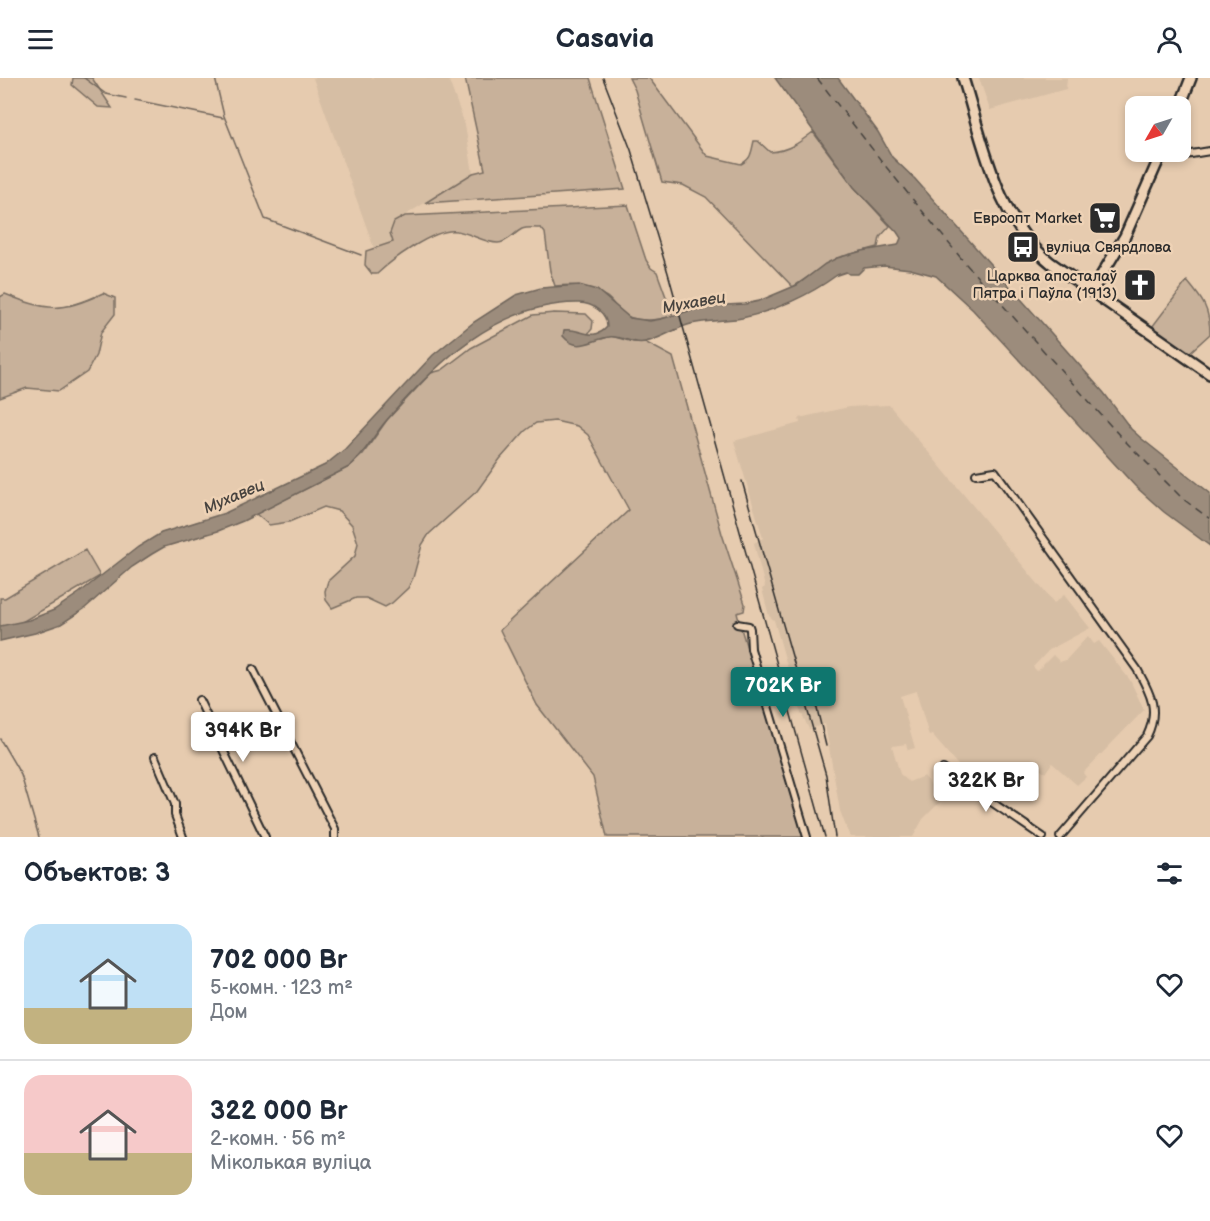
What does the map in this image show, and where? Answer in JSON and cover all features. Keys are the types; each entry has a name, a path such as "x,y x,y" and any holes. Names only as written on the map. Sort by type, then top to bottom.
{"main road":[{"path":"963,78 994,179 1021,232 1041,255 1210,374"},
{"path":"1184,96 1191,78"},
{"path":"1092,291 1125,236 1158,162"}],"street":[{"path":"1191,153 1210,151"},
{"path":"976,474 995,471 1137,669 1153,704 1155,715 1147,736 1060,837"},
{"path":"737,624 749,626 750,629 751,649 807,837"},
{"path":"253,669 335,830 335,837"},
{"path":"199,700 265,837"},
{"path":"154,757 175,804 174,815 183,837"},
{"path":"943,769 1043,837"}],"shaded area":[{"path":"73,78 92,78 112,108 98,107 72,85"},
{"path":"313,78 448,78 465,125 473,173 394,222 394,242 374,248"},
{"path":"465,78 590,78 625,189 425,203 473,173 485,170"},
{"path":"629,78 649,78 707,156 741,164 749,157 754,141 758,141 770,152 793,146 813,132 854,187 890,226 880,237 878,247 837,258 793,287 706,197 683,185 662,182 635,90"},
{"path":"775,78 838,78 878,132 892,157 915,179 1104,393 1131,429 1210,493 1210,546 1164,512 1135,486 973,310 936,276 910,269 884,266 864,268 858,274 846,272 837,275 804,296 767,311 742,318 691,324 640,343 618,337 603,338 580,345 569,341 563,336 564,330 596,334 607,327 602,313 584,303 550,305 522,313 471,340 448,358 405,399 349,467 243,521 164,547 132,567 84,609 61,624 0,641 0,626 29,620 54,610 138,547 161,533 225,513 325,465 345,449 433,355 474,322 516,295 541,288 579,285 597,290 630,318 650,321 706,306 759,301 797,285 837,258 898,245 901,238 897,232 854,187"},
{"path":"979,78 1067,78 1066,89 990,110"},
{"path":"628,205 646,260 657,272 673,316 652,320 630,318 599,292 575,285 555,286 550,271 545,233 541,228 522,229 501,243 462,232 448,231 414,246 377,274 372,274 365,265 366,251 393,242 390,233 394,222 405,216"},
{"path":"1187,281 1205,305 1210,334 1189,353 1152,327"},
{"path":"103,293 115,298 115,314 101,332 96,355 87,372 59,391 27,388 0,398 0,297 5,294 32,304 65,307"},
{"path":"586,314 593,321 592,329 587,335 564,330 602,339 611,336 633,342 645,342 673,357 722,534 745,604 744,611 737,613 740,625 804,837 607,837 593,777 537,705 500,630 629,510 588,435 577,426 555,421 536,423 525,431 500,459 477,491 429,534 422,545 408,588 385,607 366,598 356,598 332,608 326,600 325,591 328,581 355,556 358,543 352,525 339,511 324,507 289,522 269,525 256,514 349,467 363,454 387,420 431,373 442,370 471,348 533,315"},
{"path":"889,405 1054,603 1064,595 1090,628 1049,650 1033,667 1037,671 1053,655 1060,662 1066,660 1088,636 1094,644 1099,641 1130,680 1144,710 1083,773 1086,777 1077,785 1052,763 1045,773 1033,765 1017,781 1014,780 1016,782 1001,800 963,771 932,735 929,736 916,691 900,696 915,748 908,750 906,744 892,746 900,774 909,782 924,776 943,799 923,819 913,837 850,837 840,811 825,724 809,729 799,708 774,620 769,616 762,589 765,587 754,543 763,538 734,441 800,423 799,418 849,407"},
{"path":"85,550 100,576 17,625 0,627 0,598 5,598"}],"waterway":[{"path":"84,78 106,94 126,98"},
{"path":"215,78 224,116 265,219 361,255"},
{"path":"135,100 223,118"},
{"path":"0,739 21,775 39,837"}],"ferry route":[{"path":"817,78 965,263 1120,436 1183,499 1210,519"}],"railway":[{"path":"603,78 631,150 668,273 825,837"},
{"path":"742,481 826,775 835,837"},
{"path":"811,684 826,746"}],"place":[{"name":"Евроопт Market","path":"1105,218"},
{"name":"вуліца Свярдлова","path":"1023,247"},
{"name":"Царква апосталаў Пятра і Паўла (1913)","path":"1140,285"}],"water label":[{"name":"Мухавец","path":"694,303"},
{"name":"Мухавец","path":"234,497"}]}
